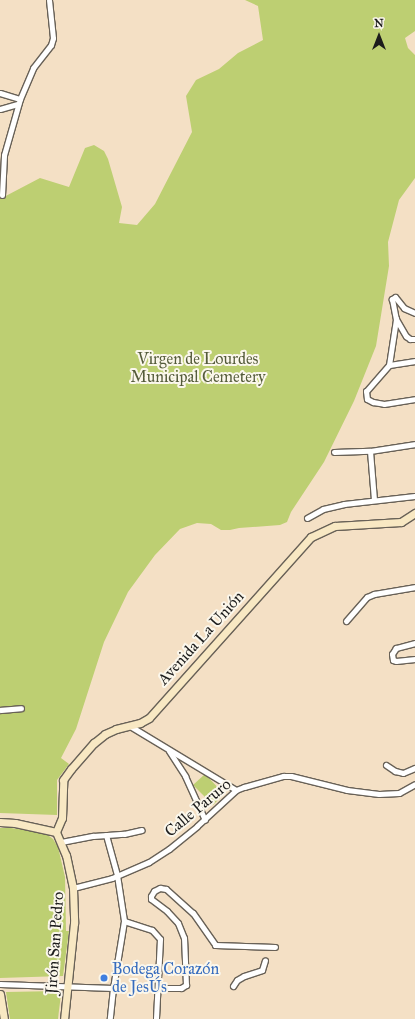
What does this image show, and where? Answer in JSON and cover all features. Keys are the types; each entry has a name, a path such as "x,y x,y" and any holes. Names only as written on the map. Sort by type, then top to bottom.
{"main road":[{"name":"Avenida La Unión","path":"56,832 62,818 63,780 70,769 94,743 105,734 140,723 149,718 311,537 335,526 401,522 415,513"},
{"path":"0,822 15,823 56,832"},
{"name":"Jirón San Pedro","path":"56,832 66,855 73,888 74,924 66,985 64,1019"},
{"path":"0,994 4,1019"}],"street":[{"path":"2,194 4,155 19,102 32,68 51,45 53,38 49,0"},
{"path":"0,93 19,102"},
{"path":"0,109 19,102"},
{"path":"415,313 404,308 395,297 393,298 392,302 396,319 406,336 410,339 415,339"},
{"path":"396,319 389,365 368,387 366,391 368,401 384,404 415,398"},
{"path":"389,365 415,361"},
{"path":"334,452 370,451 415,444"},
{"path":"370,451 374,500"},
{"path":"307,518 323,509 344,504 415,496"},
{"path":"346,621 367,597 374,594 415,587"},
{"path":"415,643 396,648 392,654 393,660 396,661 415,659"},
{"path":"0,710 21,708"},
{"path":"130,726 169,751 236,790"},
{"path":"169,751 185,776 204,820"},
{"path":"386,765 395,771 403,772 415,768"},
{"name":"Calle Paruro","path":"73,888 117,875 149,862 169,849 204,820 236,790 280,776 291,776 347,790 380,794 399,793 415,784"},
{"path":"61,842 106,835 124,834 142,830"},
{"path":"106,835 117,875 124,921 113,988 110,1019"},
{"path":"158,988 182,988 186,985 184,938 174,919 167,911 151,899 154,891 160,888 166,889 193,913 215,945 275,948"},
{"path":"124,921 152,930 160,939 156,1019"},
{"path":"233,986 237,980 244,976 262,970 264,960"},
{"path":"0,984 66,985 113,988"}],"green space":[{"name":"Virgen de Lourdes Municipal Cemetery","path":"245,0 415,0 415,31 405,38 408,48 415,55 415,178 399,200 388,242 389,266 376,346 354,401 324,462 291,512 287,522 280,525 230,530 221,530 211,524 197,523 180,529 155,555 128,592 104,642 76,729 61,758 69,764 57,780 57,815 0,813 0,199 40,178 69,187 85,148 94,145 104,151 108,159 122,207 119,223 137,225 155,204 192,132 186,96 196,80 219,69 238,53 263,40 258,6"},
{"path":"205,774 224,794 213,805 193,785"},
{"path":"0,828 11,828 45,833 53,839 58,847 65,877 66,931 69,931 63,976 0,978"},
{"path":"58,991 61,994 58,1019 10,1019 6,992"}],"place":[{"name":"Bodega Corazón de JesÚs","path":"104,978"}]}
